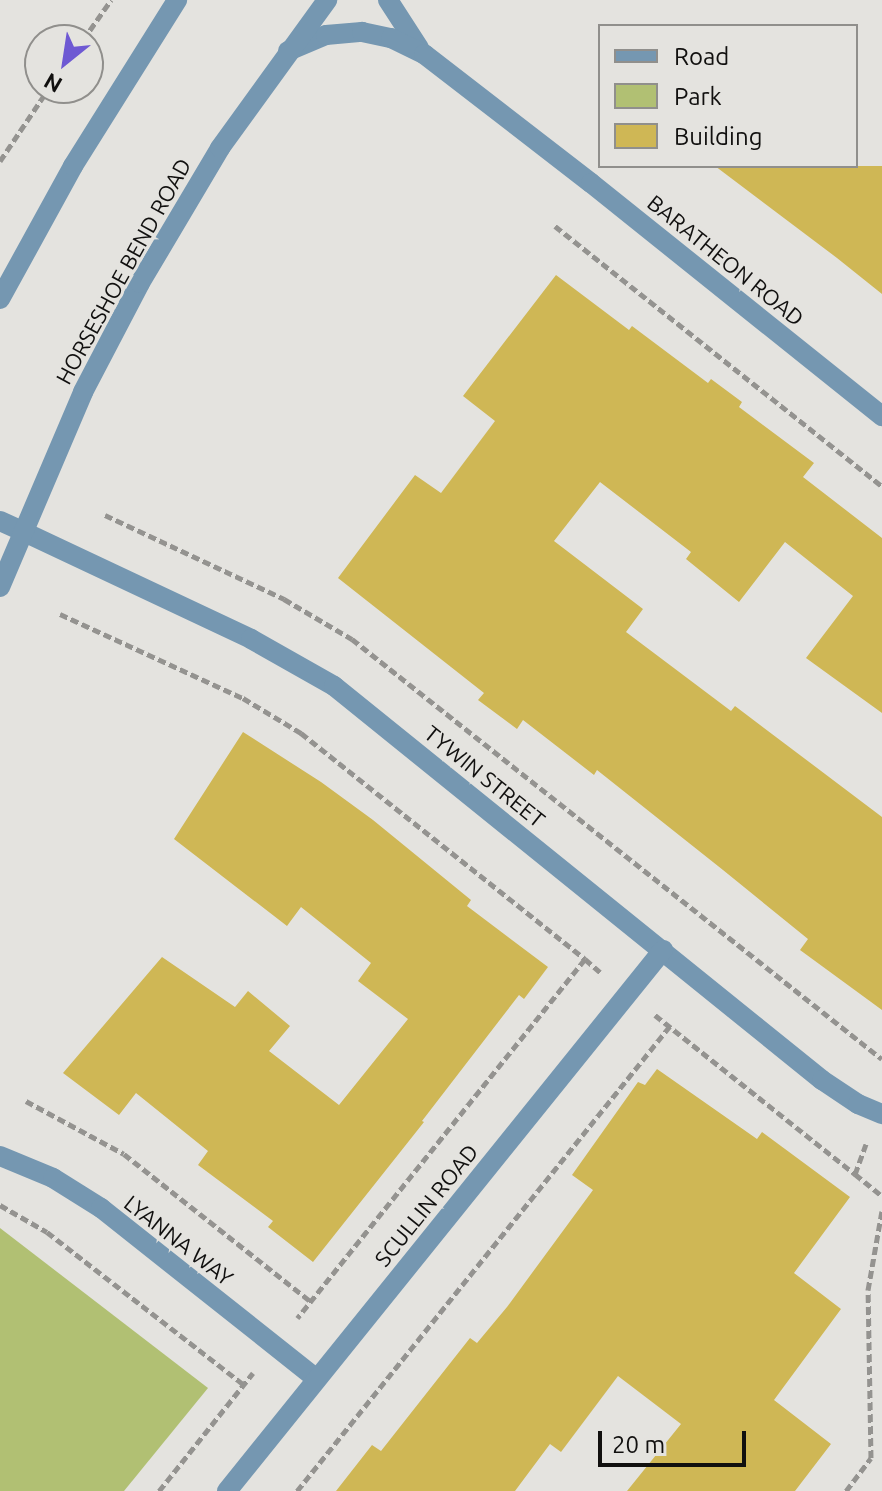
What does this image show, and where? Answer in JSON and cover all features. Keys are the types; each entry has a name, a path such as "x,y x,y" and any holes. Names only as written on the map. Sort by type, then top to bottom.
{"street":[{"path":"0,299 73,166 177,0"},
{"name":"HORSESHOE BEND ROAD","path":"0,587 83,392 134,294 220,148 327,0"},
{"name":"BARATHEON ROAD","path":"388,0 399,22 424,54"},
{"name":"BARATHEON ROAD","path":"287,52 326,35 362,32 391,38 424,54 882,416"},
{"name":"TYWIN STREET","path":"0,521 251,639 334,686 822,1080 858,1104 882,1114"},
{"name":"SCULLIN ROAD","path":"227,1491 663,950"},
{"name":"LYANNA WAY","path":"0,1156 53,1178 101,1208 317,1379"}],"path":[{"path":"94,24 111,0"},
{"path":"0,161 38,104"},
{"path":"555,226 882,486"},
{"path":"105,515 284,599 352,639 882,1059"},
{"path":"60,614 243,698 301,733 855,1174"},
{"path":"159,1491 585,959"},
{"path":"297,1491 670,1026"},
{"path":"26,1101 124,1154 310,1301"},
{"path":"0,1205 47,1232 244,1385"},
{"path":"847,1491 871,1458 868,1290 882,1211"}],"green space":[{"path":"0,1228 208,1388 124,1491 0,1491"}],"building":[{"path":"882,166 882,294 718,168"},
{"path":"556,275 629,330 632,326 708,383 711,379 742,402 739,407 814,463 803,477 882,538 882,713 806,658 853,596 785,542 739,602 686,559 691,552 600,482 554,541 643,609 626,632 731,711 735,706 882,817 882,1010 800,950 808,939 723,870 597,770 594,775 523,720 517,729 478,700 484,693 338,578 415,475 441,493 495,421 463,396"},
{"path":"243,732 373,820 471,900 467,906 548,967 524,999 519,995 313,1262 268,1227 273,1221 198,1165 208,1151 136,1093 119,1115 63,1073 162,957 235,1007 248,991 290,1026 269,1051 339,1105 408,1019 358,981 371,963 301,907 287,926 174,839"},
{"path":"657,1069 757,1139 762,1132 850,1197 794,1273 841,1309 774,1400 831,1444 795,1491 627,1491 681,1424 618,1376 561,1452 550,1444 515,1491 336,1491 372,1445 381,1451 470,1338 477,1343 507,1307 593,1190 572,1175 638,1082 645,1085"}]}
